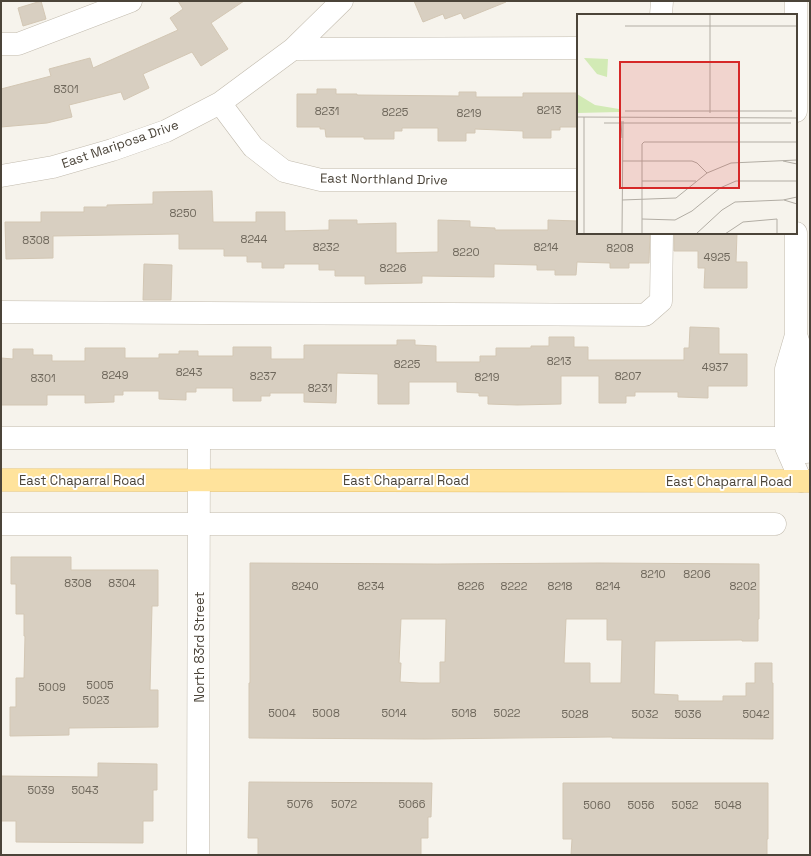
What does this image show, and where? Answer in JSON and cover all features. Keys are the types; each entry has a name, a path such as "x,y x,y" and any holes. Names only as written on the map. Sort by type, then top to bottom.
{"main road":[{"name":"East Chaparral Road","path":"1,480 806,481"}],"street":[{"path":"1,44 18,44 131,1"},
{"name":"East Mariposa Drive","path":"1,176 53,167 112,150 166,131 220,103 293,49 342,1"},
{"path":"661,14 662,1"},
{"path":"796,1 796,14"},
{"path":"293,49 577,48"},
{"name":"East Northland Drive","path":"220,103 253,146 284,171 321,180 577,180"},
{"path":"1,312 645,315 661,301 662,234"},
{"path":"796,234 796,335 786,369 786,447 806,481"},
{"path":"796,335 807,367 809,438 806,481"},
{"path":"1,438 809,438"},
{"name":"North 83rd Street","path":"198,855 199,438"},
{"path":"1,524 775,524"}],"building":[{"path":"41,1 46,19 23,26 18,8"},
{"path":"178,1 244,1 211,23 228,49 201,66 192,52 143,74 149,88 124,100 121,92 69,105 72,117 47,123 1,127 1,89 51,76 49,69 90,58 93,68 178,30 170,18 183,9"},
{"path":"414,1 506,2 464,19 461,13 445,19 443,14 423,22"},
{"path":"317,89 336,89 336,94 357,95 459,96 459,92 476,92 476,97 523,97 523,93 576,93 576,127 560,127 560,130 551,130 551,138 523,138 523,131 475,129 475,133 466,133 466,141 438,141 438,128 402,128 402,131 394,131 394,139 326,137 325,129 320,129 320,127 297,127 297,94 317,94"},
{"path":"212,191 213,222 256,222 256,212 285,212 285,231 329,230 329,220 357,220 357,224 396,223 396,253 438,252 438,220 470,221 470,227 495,228 495,230 548,230 548,220 577,221 577,234 650,234 649,263 629,263 629,268 610,268 610,263 577,262 576,275 555,275 555,270 537,270 537,265 494,264 494,277 422,276 422,283 365,284 365,276 335,276 335,270 319,270 319,264 284,264 284,268 262,268 262,262 247,262 247,256 224,256 224,249 179,249 179,234 53,236 53,258 6,259 5,222 41,222 41,212 84,212 84,207 153,204 153,192"},
{"path":"674,234 737,234 736,262 747,262 747,288 704,288 705,268 698,268 698,251 674,251"},
{"path":"144,264 172,265 171,300 143,300"},
{"path":"690,327 719,328 719,354 747,354 747,386 708,386 708,398 678,397 678,392 635,392 635,396 626,396 626,403 599,403 599,376 561,376 561,404 517,405 488,404 488,396 479,396 479,393 457,392 457,382 409,382 409,404 378,404 378,374 337,373 336,403 304,402 304,393 270,393 270,396 261,396 261,401 233,401 233,388 196,388 196,392 186,392 186,400 159,399 159,391 123,391 123,395 114,395 114,402 85,403 85,395 47,395 47,405 1,405 1,358 13,359 13,349 33,349 33,355 52,355 52,361 85,361 85,348 125,348 125,358 159,358 159,354 179,354 179,351 198,351 198,356 233,356 233,347 271,347 271,359 304,359 304,345 397,345 397,340 415,340 415,345 436,346 436,362 480,362 480,356 496,356 496,348 531,348 531,346 549,346 549,337 574,337 574,347 588,347 588,360 684,360 684,348 689,348"},
{"path":"11,557 71,557 71,570 158,570 158,606 152,606 150,690 158,690 158,727 69,728 69,735 10,736 10,707 16,707 16,678 24,678 25,636 24,614 16,614 16,584 11,584"},
{"path":"250,563 759,564 758,641 655,641 654,694 678,695 678,701 723,701 723,696 746,696 746,683 755,683 755,663 772,663 773,739 612,737 425,739 249,738","holes":["401,619 446,619 445,662 440,662 440,683 400,682 401,663 399,663","566,619 607,619 607,640 622,640 621,683 590,683 590,663 564,663"]},
{"path":"98,763 157,764 157,790 153,790 153,821 143,821 143,843 16,842 16,821 1,821 1,776 98,777"},
{"path":"249,782 432,783 431,817 428,817 428,838 421,838 421,855 258,855 258,838 248,838"},
{"path":"563,783 768,783 767,855 571,855 572,839 563,839"}]}
